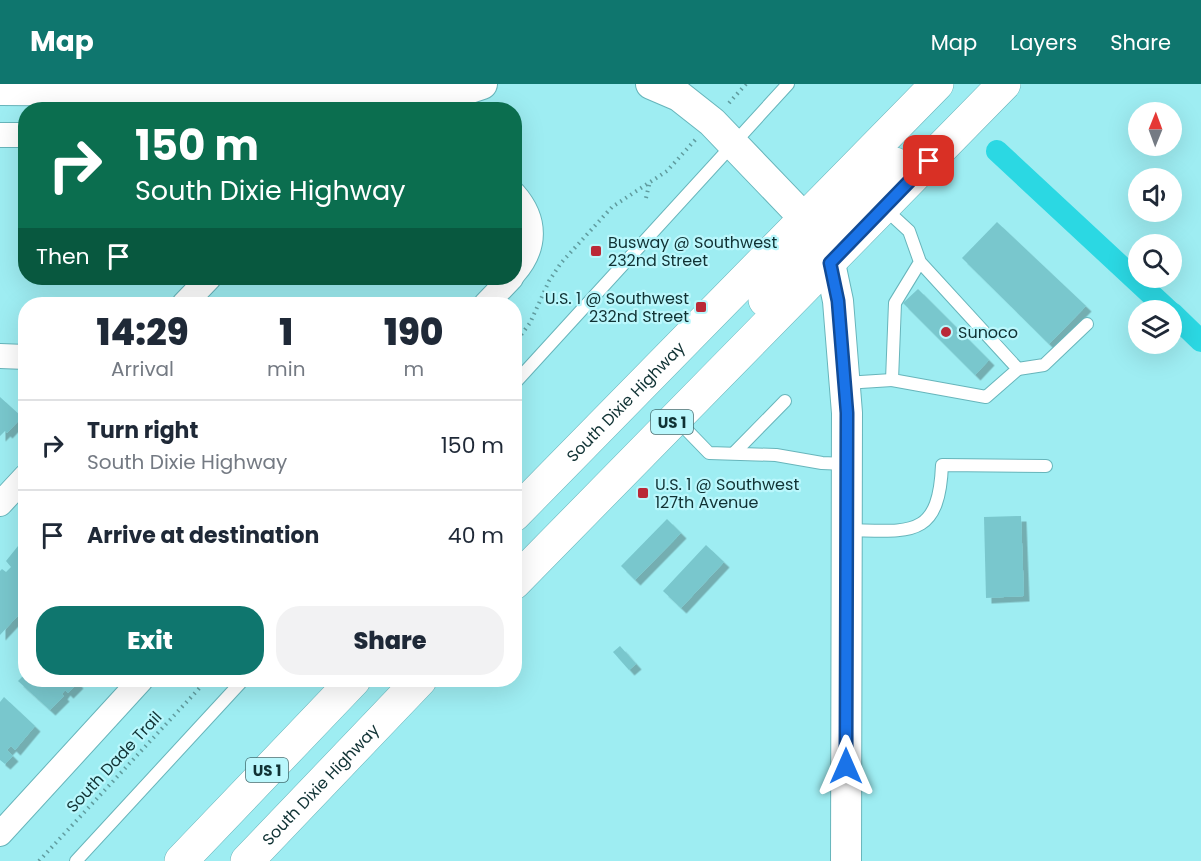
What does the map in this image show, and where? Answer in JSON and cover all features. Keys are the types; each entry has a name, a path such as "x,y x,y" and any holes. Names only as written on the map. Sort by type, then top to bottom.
{"highway":[{"name":"South Dixie Highway","path":"522,507 938,84"},
{"path":"830,263 831,235 841,218 975,84"},
{"name":"US 1","path":"522,575 1004,84"},
{"path":"522,547 622,441 775,291 809,246 805,219"},
{"name":"US 1","path":"181,861 347,687"},
{"name":"South Dixie Highway","path":"246,861 394,695 408,687"}],"street":[{"path":"0,90 281,88 455,93 482,84"},
{"path":"651,84 670,91 691,104 734,144 805,219 830,263 838,301 845,383 847,464 846,861"},
{"path":"0,135 18,135"},
{"path":"522,205 532,228 528,255 522,263"},
{"path":"191,297 202,285"},
{"path":"493,297 504,285"},
{"path":"0,356 18,357"},
{"path":"0,504 18,485"},
{"path":"0,834 135,687"}],"lane":[{"path":"522,375 788,84"},
{"path":"884,207 909,231 920,262 1018,369"},
{"path":"892,380 895,303 920,262"},
{"path":"845,383 892,380 986,397 1018,369 1044,365 1087,324"},
{"path":"734,453 785,401"},
{"path":"675,419 709,453 776,455 822,464 847,464"},
{"path":"847,530 904,530 918,527 930,516 937,505 941,492 942,465 1046,466"},
{"path":"76,861 237,687"}],"path":[{"path":"732,99 746,84"},
{"path":"522,333 535,314 549,281 561,263 612,207 667,171 691,144"},
{"path":"646,198 650,181"},
{"name":"South Dade Trail","path":"39,861 201,687"}],"building":[{"path":"997,222 1086,306 1049,344 962,258"},
{"name":"Sunoco","path":"918,289 989,360 975,375 903,303"},
{"path":"0,397 18,413 18,421 7,433 5,431 0,436"},
{"path":"1021,516 1024,596 986,598 984,517"},
{"path":"667,519 681,533 635,580 621,566"},
{"path":"706,545 724,562 681,608 663,591"},
{"path":"18,546 18,616 0,635 0,571 2,569 6,572 11,567 6,561"},
{"path":"620,646 636,664 629,670 613,652"},
{"path":"25,687 74,687 68,693 65,690 62,694 64,696 50,710"},
{"path":"4,697 35,726 15,750 11,746 7,750 13,756 5,764 0,760 0,702"}],"waterway":[{"path":"997,151 1157,300"},
{"path":"1182,323 1201,341"}],"place":[{"name":"Busway @ Southwest 232nd Street","path":"596,251"},
{"name":"U.S. 1 @ Southwest 232nd Street","path":"701,307"},
{"name":"Sunoco","path":"946,332"},
{"name":"U.S. 1 @ Southwest 127th Avenue","path":"643,493"}],"route":[{"path":"846,766 847,413 843,341 830,263 929,161"}]}
